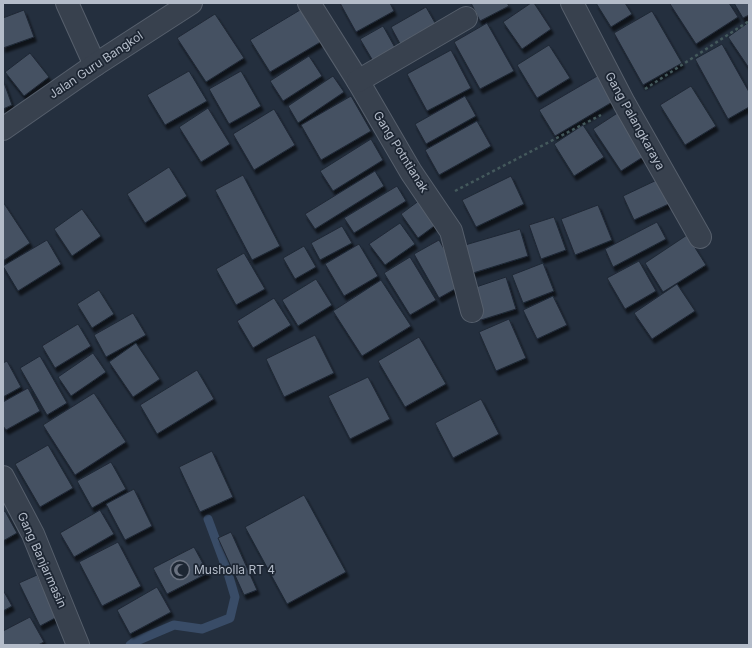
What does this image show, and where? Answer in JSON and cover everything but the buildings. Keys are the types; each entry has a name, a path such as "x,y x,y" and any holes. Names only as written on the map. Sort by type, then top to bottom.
{"street":[{"path":"67,3 95,65"},
{"name":"Jalan Guru Bangkol","path":"3,129 95,65 191,3"},
{"name":"Gang Potntianak","path":"309,3 358,81 411,172 451,231 472,311"},
{"name":"Gang Palangkaraya","path":"572,3 624,103 700,237"},
{"path":"358,81 466,18"},
{"name":"Gang Banjarmasin","path":"3,477 32,534 78,645"}],"path":[{"path":"433,203 624,103 749,21"}],"waterway":[{"path":"130,645 174,625 202,629 230,618 235,597 227,570 208,519"}],"place":[{"name":"Musholla RT 4","path":"180,570"}]}
